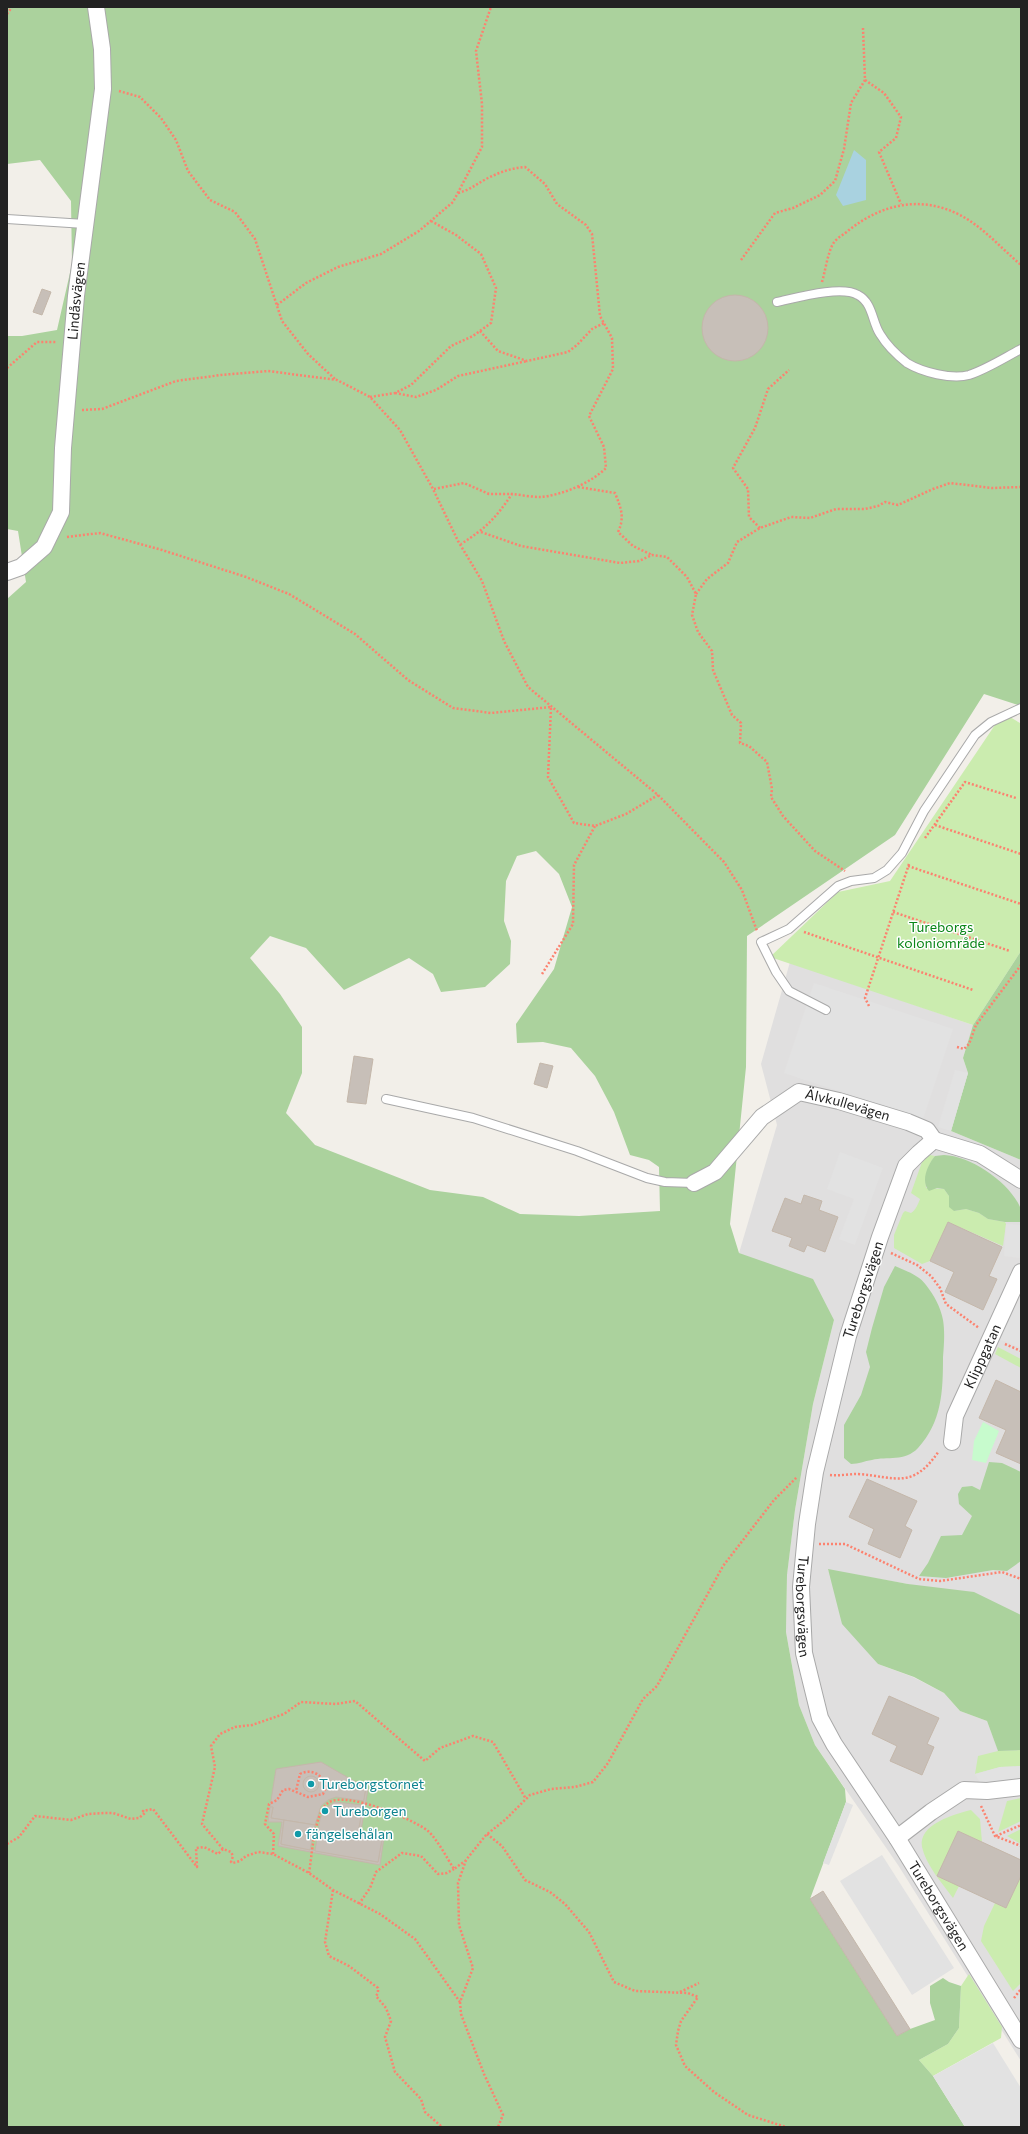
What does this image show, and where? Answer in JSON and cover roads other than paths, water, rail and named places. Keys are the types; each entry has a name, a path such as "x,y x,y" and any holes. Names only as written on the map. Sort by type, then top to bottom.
{"street":[{"name":"Lindåsvägen","path":"7,572 21,568 44,547 61,512 76,296 103,89 102,49 96,7"},
{"name":"Älvkullevägen","path":"694,1183 715,1172 762,1117 799,1092 839,1101 908,1122 927,1130 934,1140"},
{"path":"934,1140 980,1154 1021,1180"},
{"name":"Tureborgsvägen","path":"934,1140 906,1166 880,1237 848,1336 824,1472 803,1558 801,1587 804,1653 820,1718 834,1744 897,1838 1021,2040"},
{"name":"Klippgatan","path":"946,1445 955,1416 1021,1272"},
{"path":"897,1838 931,1812 964,1790 986,1791 1021,1787"}],"lane":[{"path":"7,219 85,224"},
{"path":"777,302 819,293 838,292 858,294 869,305 880,334 894,351 907,363 926,371 954,376 968,375 1021,349"},
{"path":"826,1010 789,991 776,972 761,942 789,929 838,886 851,881 874,878 887,870 902,853 924,811 975,735 991,722 1021,708"},
{"path":"386,1099 473,1118 577,1151 647,1178 666,1182 694,1183"}],"water":[{"path":"854,150 866,160 866,200 843,206 836,195"}],"place":[{"name":"Tureborgstornet","path":"311,1784"},
{"name":"Tureborgen","path":"325,1811"},
{"name":"fängelsehålan","path":"298,1834"}],"park label":[{"name":"Tureborgs koloniområde","path":"941,936"}]}
